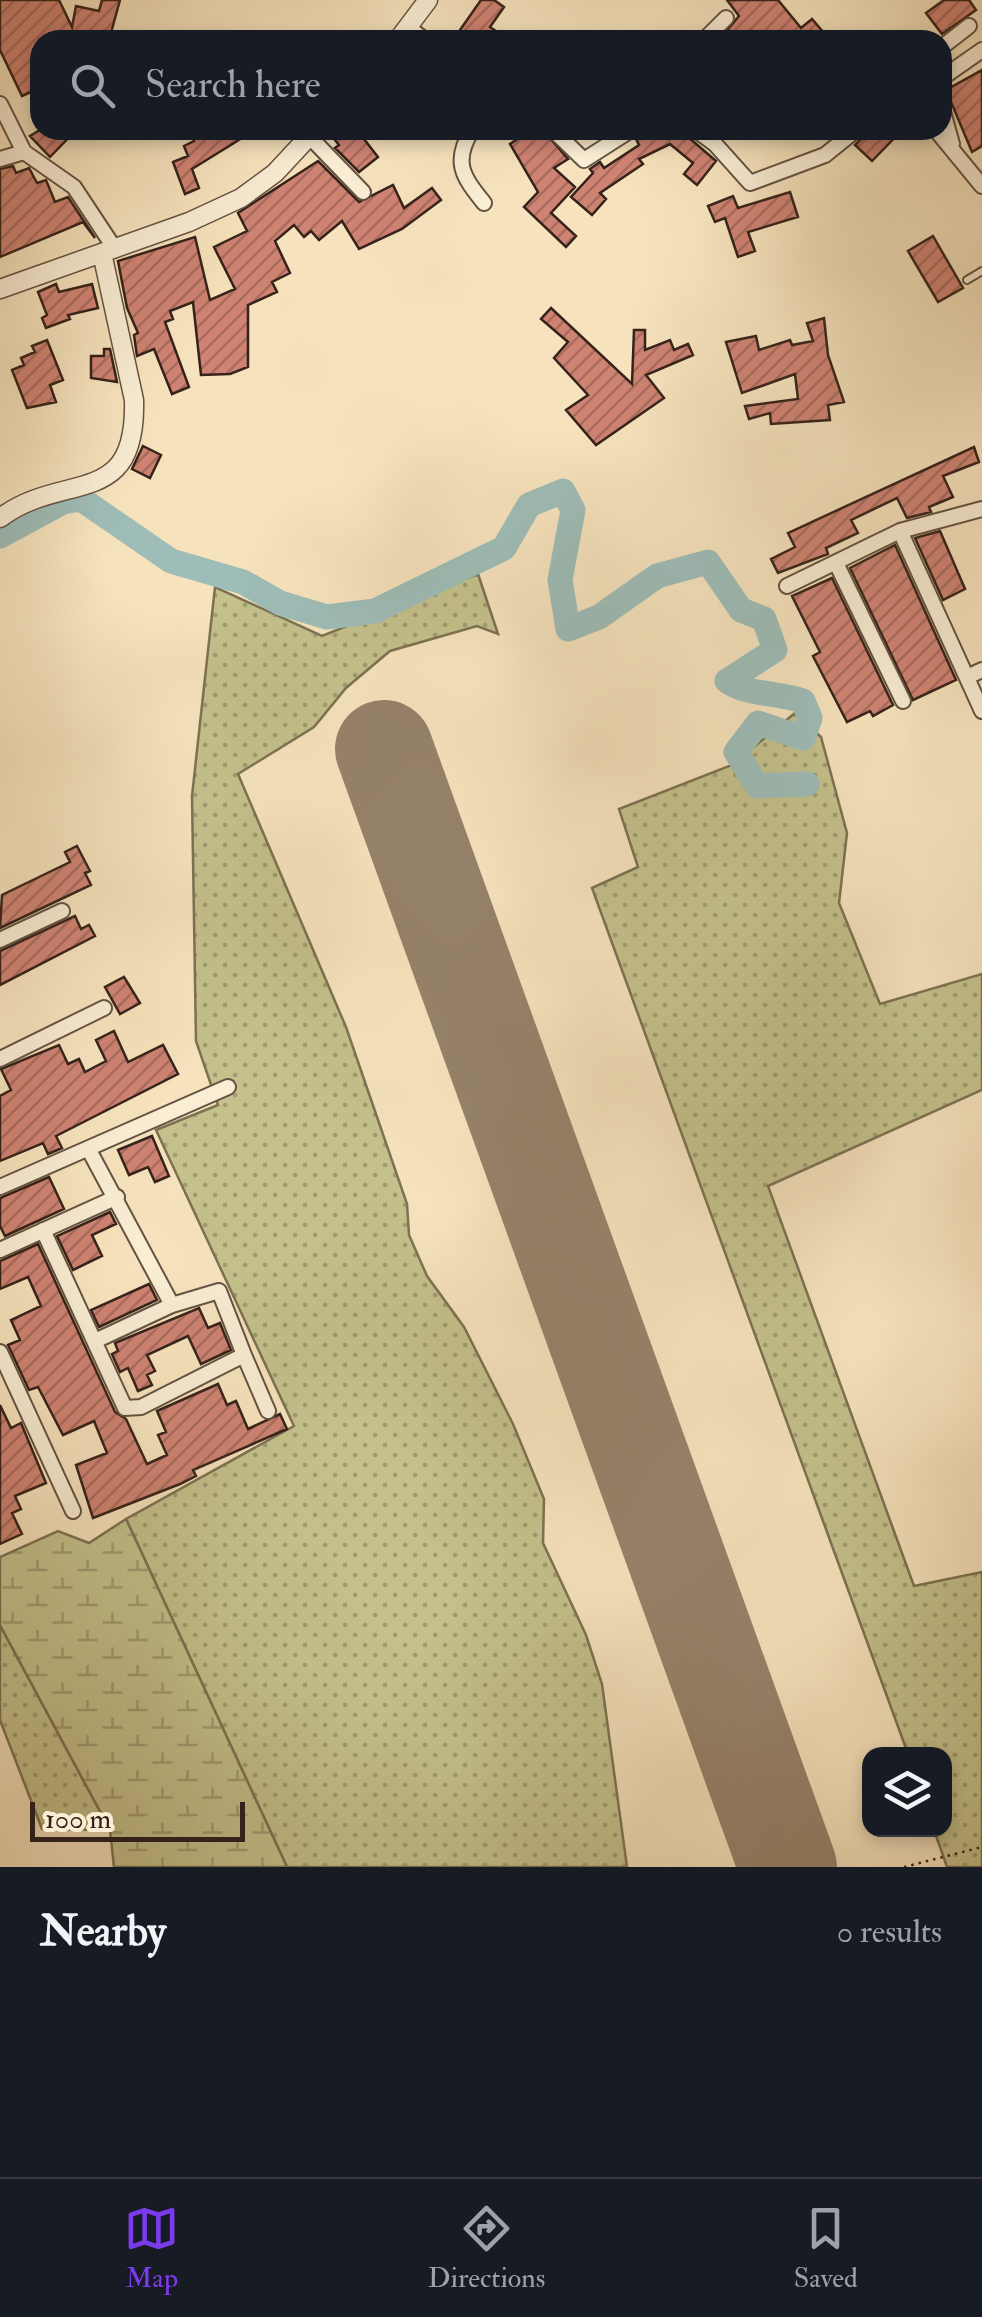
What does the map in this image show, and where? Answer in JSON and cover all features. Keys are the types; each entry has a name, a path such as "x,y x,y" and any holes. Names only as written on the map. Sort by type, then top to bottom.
{"street":[{"path":"406,30 428,0"},
{"path":"714,30 726,18"},
{"path":"952,39 969,26"},
{"path":"952,71 982,50"},
{"path":"0,104 24,152 74,186 108,249 134,400 134,423 125,462 114,473 36,499 0,518"},
{"path":"0,289 189,222 241,198 274,173 305,140"},
{"path":"318,140 363,192"},
{"path":"468,140 459,161 462,177 484,203"},
{"path":"563,140 584,160 616,140"},
{"path":"706,140 750,183 825,155 844,140"},
{"path":"947,140 982,186"},
{"path":"952,140 953,145"},
{"path":"0,160 24,152"},
{"path":"787,586 900,532 982,509"},
{"path":"900,532 982,711"},
{"path":"836,562 903,701"},
{"path":"966,677 982,670"},
{"path":"0,940 62,910"},
{"path":"0,1059 104,1008"},
{"path":"0,1187 228,1087"},
{"path":"90,1150 172,1305"},
{"path":"0,1250 117,1197"},
{"path":"43,1230 122,1406 129,1410 244,1355"},
{"path":"95,1341 172,1305 221,1292 268,1411"},
{"path":"0,1352 73,1511"}],"lane":[{"path":"967,280 982,271"}],"path":[{"path":"904,1867 982,1847"}],"green space":[{"path":"478,574 498,634 477,626 390,651 346,688 314,727 238,774 346,1027 407,1204 409,1235 427,1276 464,1327 513,1424 544,1499 543,1543 586,1635 602,1684 627,1867 287,1867 126,1519 294,1426 156,1130 218,1105 196,1041 192,796 215,587 322,636"},
{"path":"795,713 821,737 847,833 839,903 880,1004 982,974 982,1090 768,1186 914,1586 982,1572 982,1867 947,1867 936,1837 952,1837 952,1747 905,1747 592,888 638,867 619,809 732,765"},
{"path":"126,1519 287,1867 114,1867 110,1830 0,1625 0,1557 58,1531 89,1543"},
{"path":"0,1625 110,1830 42,1829 0,1720"}],"building":[{"path":"0,0 59,0 72,27 76,6 99,11 102,0 120,0 112,30 30,30 30,92 22,96 0,50"},
{"path":"481,0 494,0 504,7 490,27 494,30 460,30"},
{"path":"727,0 778,0 801,28 812,19 821,30 727,30 739,16"},
{"path":"944,0 969,0 976,10 948,30 939,30 926,13"},
{"path":"982,70 982,146 972,152 952,104 952,87"},
{"path":"34,140 66,140 50,157"},
{"path":"239,140 192,169 199,188 185,194 173,162 188,156 184,146 194,141"},
{"path":"335,140 365,140 378,157 359,172 335,148 339,145"},
{"path":"516,140 552,140 568,159 554,168 575,187 551,213 576,236 566,247 524,207 538,192 510,144"},
{"path":"636,140 692,140 716,161 697,185 684,174 693,163 670,144 639,159 643,164 600,193 606,199 592,215 571,197 593,173 590,169 600,162 604,168 639,145"},
{"path":"860,140 892,140 872,161 855,145"},
{"path":"318,161 359,202 393,185 404,208 432,188 441,200 402,229 359,249 342,221 319,240 311,231 304,237 294,225 275,241 290,273 272,282 277,292 248,305 248,367 230,374 201,375 193,302 170,311 173,319 165,322 189,387 172,394 154,349 137,356 134,335 138,333 127,308 118,261 195,237 210,300 235,289 214,247 247,231 238,213"},
{"path":"13,166 16,173 29,168 37,183 46,180 55,202 68,197 95,238 83,222 0,257 0,169"},
{"path":"790,192 798,217 748,232 755,251 738,257 725,218 715,222 708,206 733,196 738,208"},
{"path":"933,236 963,288 938,302 908,251"},
{"path":"56,284 59,292 92,284 98,308 68,315 70,319 46,328 42,318 47,315 38,292"},
{"path":"551,308 632,384 634,330 645,330 645,350 670,340 674,350 688,344 693,355 646,375 664,398 596,445 566,410 588,395 554,358 568,342 541,319"},
{"path":"824,318 828,355 844,402 828,405 830,420 771,424 770,413 749,419 745,406 798,399 795,374 742,393 726,342 756,336 759,350 790,340 792,345 813,341 807,323"},
{"path":"47,340 63,380 50,385 56,402 27,408 12,370 24,365 21,358 35,352 32,346"},
{"path":"104,349 110,349 117,382 91,378 91,356 104,356"},
{"path":"143,446 161,455 150,478 132,469"},
{"path":"974,447 979,462 943,476 953,497 929,507 931,512 907,518 897,498 851,520 858,533 826,548 828,554 778,573 771,559 795,547 788,533"},
{"path":"940,531 965,589 943,600 915,538"},
{"path":"895,545 956,680 913,700 850,568"},
{"path":"832,578 893,705 873,716 870,711 847,722 813,656 820,652 792,596"},
{"path":"77,846 90,871 85,873 91,885 0,928 2,895 70,862 65,852"},
{"path":"75,916 81,929 89,925 95,936 0,985 0,951"},
{"path":"124,977 140,1003 120,1014 105,987"},
{"path":"114,1031 128,1062 163,1045 178,1074 56,1136 62,1148 48,1154 43,1143 0,1161 0,1096 11,1090 1,1069 59,1045 68,1064 79,1059 85,1072 106,1061 96,1040"},
{"path":"152,1136 169,1176 155,1182 148,1167 129,1175 118,1150"},
{"path":"49,1177 64,1209 5,1236 0,1226 0,1198"},
{"path":"110,1212 116,1224 92,1235 102,1256 73,1270 57,1236"},
{"path":"38,1244 115,1412 126,1419 147,1464 167,1455 158,1435 166,1432 157,1411 218,1384 227,1405 236,1401 248,1429 280,1414 287,1429 193,1470 196,1476 180,1484 93,1518 76,1465 107,1453 94,1421 63,1435 38,1387 29,1390 8,1345 20,1340 11,1320 41,1306 28,1277 0,1289 0,1261"},
{"path":"149,1284 157,1300 99,1327 91,1310"},
{"path":"199,1308 208,1328 220,1323 231,1350 201,1364 188,1336 147,1355 155,1371 147,1375 152,1385 138,1391 128,1368 120,1372 112,1354 118,1351 115,1343"},
{"path":"0,1405 11,1428 21,1423 46,1483 15,1496 21,1509 12,1513 22,1534 0,1544"}],"waterway":[{"path":"0,536 63,502 81,499 171,561 243,582 280,603 327,617 375,611 504,548 529,505 563,491 573,510 560,580 568,629 599,617 657,576 708,562 741,610 764,619 775,650 727,681 743,689 803,701 810,718 803,738 758,723 736,752 757,786 807,784"}],"runway":[{"path":"384,749 788,1867"}]}
